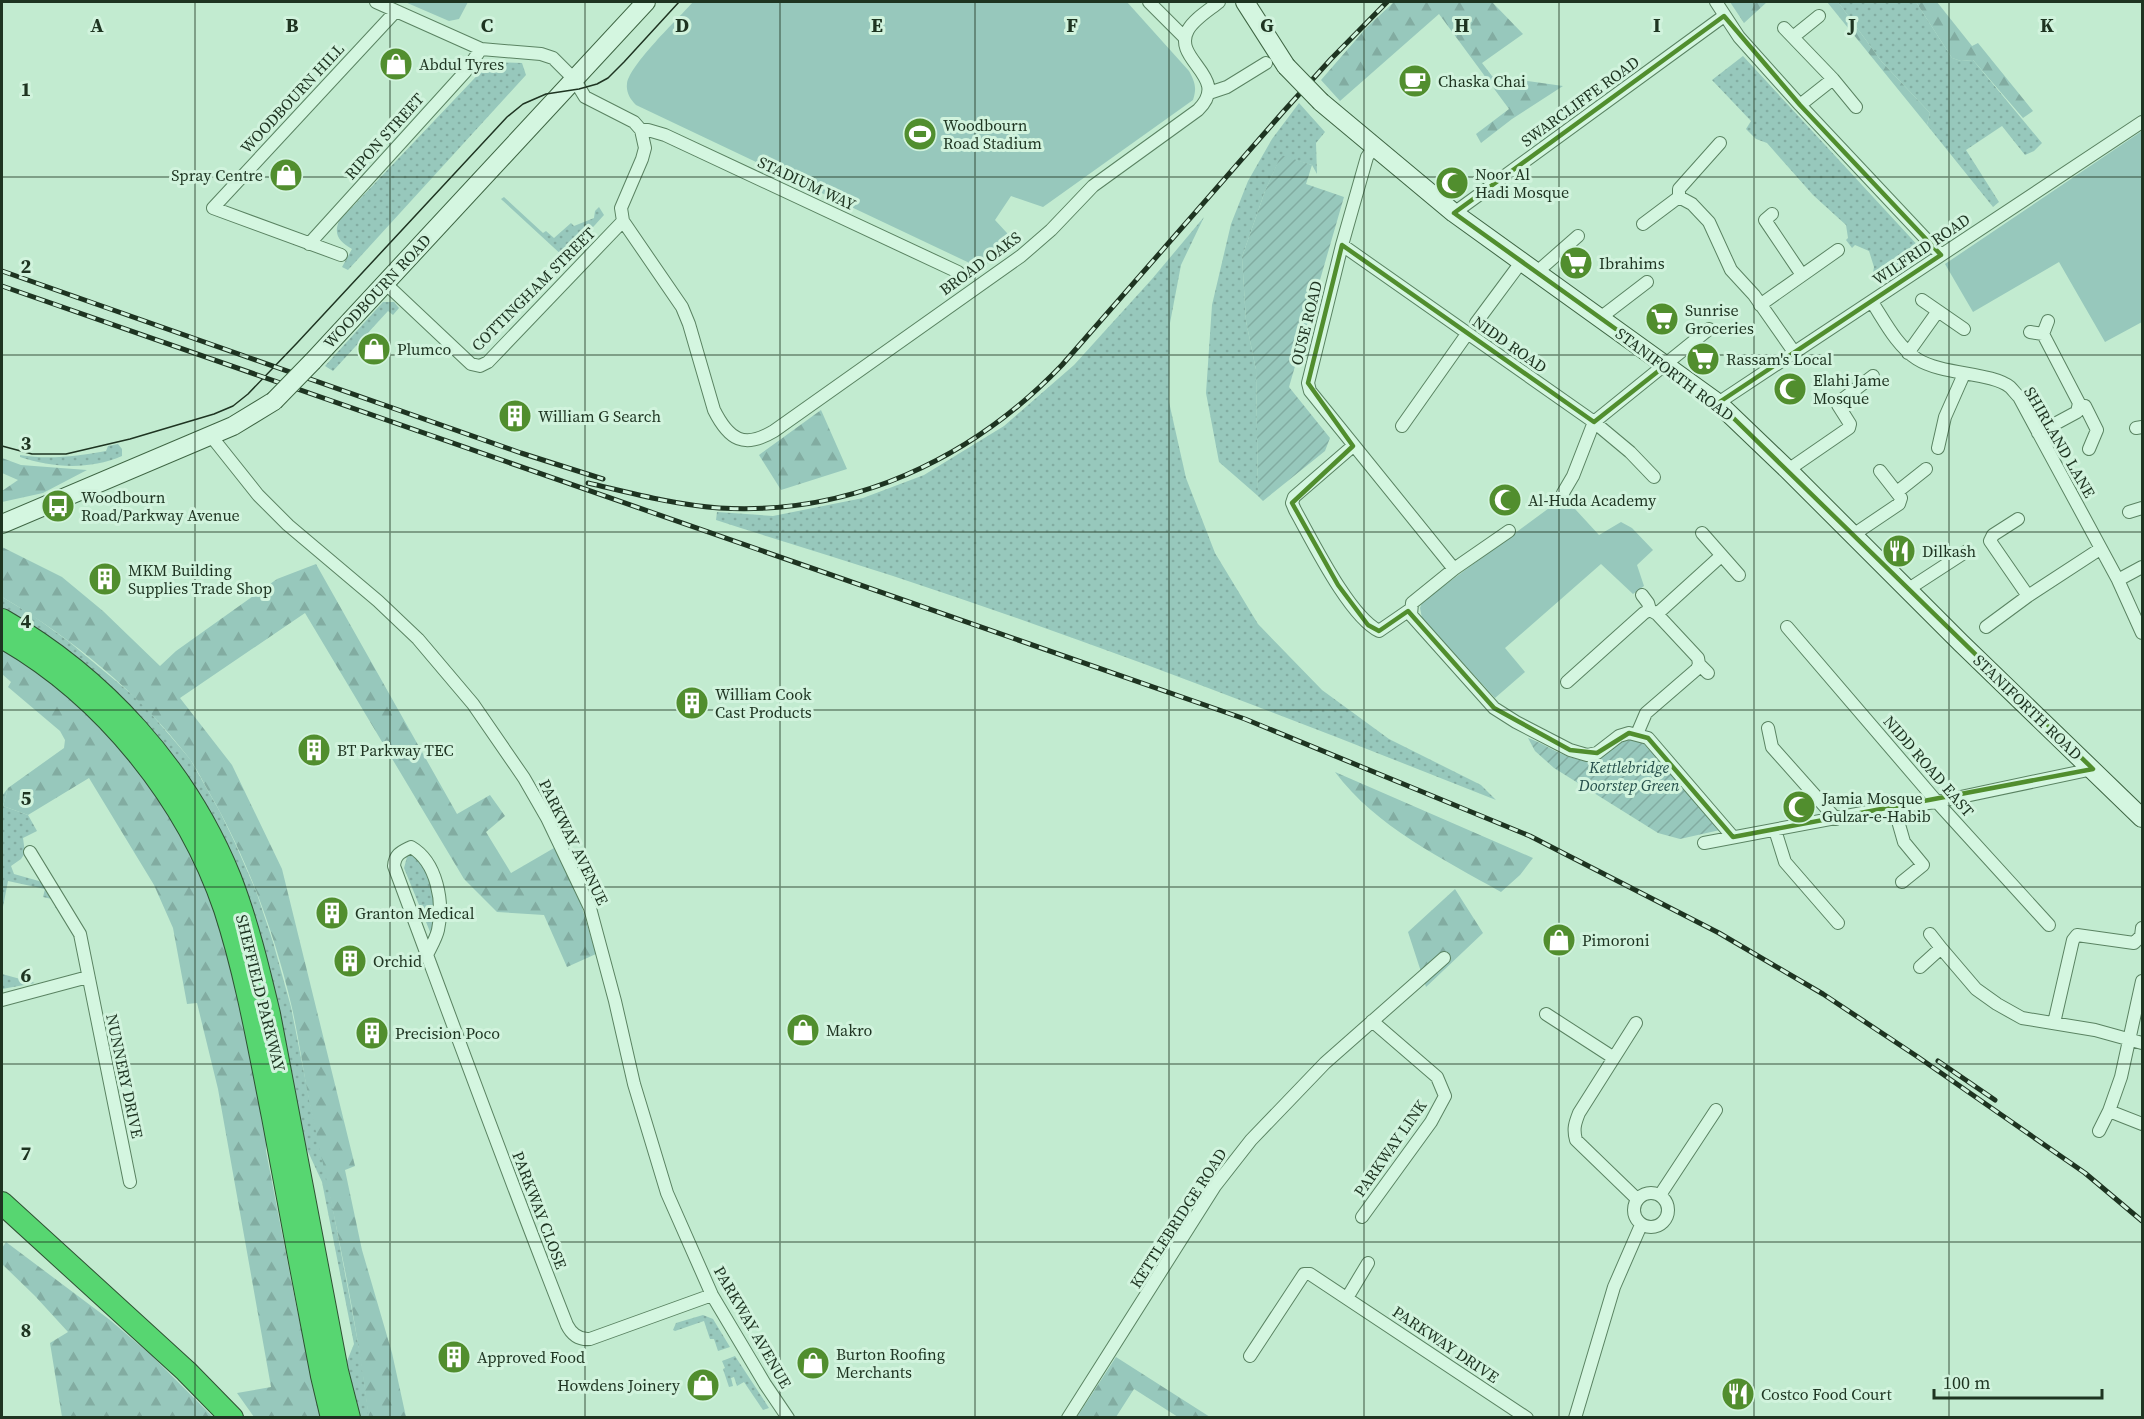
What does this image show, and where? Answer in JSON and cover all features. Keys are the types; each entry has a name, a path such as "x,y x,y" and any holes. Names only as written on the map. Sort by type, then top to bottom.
{"highway":[{"name":"SHEFFIELD PARKWAY","path":"2,620 54,654 94,686 130,722 167,766 186,793 229,876 256,957 269,1014 337,1371 349,1418"},
{"name":"SHEFFIELD PARKWAY","path":"2,638 72,688 131,746 169,797 209,869 224,908 249,999 332,1418"},
{"path":"2,1203 186,1371 232,1418"}],"main road":[{"name":"WOODBOURN ROAD","path":"2,525 233,426 274,401 646,2"},
{"name":"STANIFORTH ROAD","path":"1245,2 1286,66 1321,102 1454,213 1718,403 2142,818"},
{"name":"WOODBOURN ROAD","path":"2,514 52,502"}],"street":[{"path":"376,2 481,49 548,55 558,61 574,79 585,97 634,122 641,130 645,148 621,208 623,221"},
{"path":"1149,2 1185,38"},
{"path":"1209,93 1203,74 1186,50 1185,38 1192,24 1220,2"},
{"path":"1716,2 1739,37 1941,255"},
{"name":"WOODBOURN HILL","path":"309,244 213,208 396,11"},
{"name":"SWARCLIFFE ROAD","path":"1454,213 1724,16"},
{"path":"1819,16 1789,32 1856,107"},
{"name":"RIPON STREET","path":"309,244 465,72 481,49"},
{"name":"BROAD OAKS","path":"623,221 682,307 714,410 720,422 734,438 754,441 774,431 1021,256 1051,230 1093,186 1198,110 1206,103 1209,93 1227,87 1266,63"},
{"path":"1800,105 1833,79"},
{"name":"WILFRID ROAD","path":"1718,403 2142,122"},
{"name":"STADIUM WAY","path":"641,130 665,135 958,272"},
{"path":"1679,197 1679,189 1720,143"},
{"name":"OUSE ROAD","path":"1374,147 1368,157 1342,245 1308,383 1310,391 1353,446 1454,569"},
{"path":"1647,216 1679,197"},
{"path":"1679,197 1692,204 1709,222 1731,270 1754,295 1794,352"},
{"path":"1772,214 1765,220 1802,275"},
{"name":"COTTINGHAM STREET","path":"385,283 471,364 480,366 488,362 623,221"},
{"path":"1537,272 1578,236"},
{"path":"309,244 341,255"},
{"name":"NIDD ROAD","path":"1342,245 1594,422 1630,452 1654,477"},
{"path":"1760,305 1838,250"},
{"path":"1476,323 1521,261"},
{"path":"1600,318 1647,282"},
{"path":"1922,300 1964,329"},
{"name":"SHIRLAND LANE","path":"1872,302 1901,345 1920,361 1939,368 1993,380 2009,386 2019,397 2118,580 2142,633"},
{"path":"1908,353 1938,311"},
{"path":"2048,321 2043,334 2079,404 2086,406 2097,430 2089,449"},
{"path":"1563,493 1573,476 1594,422 1709,329"},
{"path":"2030,332 2043,334"},
{"path":"1402,426 1467,334"},
{"path":"1938,448 1945,417 1964,374"},
{"path":"1788,470 1849,428 1850,424 1838,405 1839,402 1874,376"},
{"path":"2038,433 2086,406"},
{"name":"PARKWAY AVENUE","path":"211,436 258,495 288,525 378,601 418,639 473,704 530,788 590,908 634,1084 667,1193 712,1295 788,1418"},
{"path":"1353,446 1294,497 1292,503 1338,585 1368,625 1379,631 1411,609"},
{"path":"1897,492 1926,470"},
{"path":"1853,535 1899,504 1901,498 1880,471"},
{"path":"2129,512 2142,508"},
{"path":"2018,519 1993,535 1990,541 2028,596"},
{"path":"1509,531 1454,569 1412,603 1411,615 1494,708 1516,722 1570,750 1587,755 1597,753 1619,736 1629,733 1648,738 1733,837"},
{"path":"1702,533 1739,575"},
{"path":"1986,627 2028,596 2100,549"},
{"path":"1907,590 1967,551"},
{"path":"1567,682 1721,556"},
{"path":"2118,580 2142,567"},
{"path":"1637,734 1646,713 1697,669 1703,669 1698,658 1654,612 1642,595"},
{"name":"NIDD ROAD EAST","path":"1787,627 1937,802 2049,925"},
{"path":"1768,728 1772,747 1836,819"},
{"path":"1704,843 1894,807 1937,802 2093,769"},
{"path":"1894,807 1905,842 1923,865 1902,882"},
{"path":"1775,830 1785,861 1838,923"},
{"name":"PARKWAY CLOSE","path":"426,957 438,931 440,895 428,863 420,852 411,848 400,852 395,858 394,866 426,957 525,1218 567,1325 573,1334 590,1339 712,1295"},
{"name":"NUNNERY DRIVE","path":"30,852 80,934 130,1182"},
{"path":"2054,1023 2073,940 2077,935 2134,943 2141,936 2142,928"},
{"path":"1930,934 1976,988 1997,1004 2022,1018 2095,1030 2142,1043"},
{"path":"1920,967 1941,948"},
{"name":"KETTLEBRIDGE ROAD","path":"1068,1418 1215,1186 1251,1140 1292,1096 1372,1020 1405,994 1444,958"},
{"path":"2,1000 87,977"},
{"path":"2099,1131 2121,1077 2142,981"},
{"path":"1546,1014 1614,1058"},
{"name":"PARKWAY LINK","path":"1362,1217 1431,1122 1445,1096 1437,1077 1372,1020"},
{"path":"1636,1023 1579,1113 1574,1124 1574,1132 1576,1140 1637,1199"},
{"path":"1660,1195 1716,1110"},
{"path":"2109,1111 2142,1124"},
{"path":"1645,1194 1660,1195 1668,1208 1664,1222 1655,1227 1641,1225 1634,1215 1637,1199 1645,1194"},
{"path":"1575,1418 1614,1287 1641,1225"},
{"path":"1347,1298 1368,1263"},
{"name":"PARKWAY DRIVE","path":"1250,1356 1304,1274 1310,1274 1527,1418"}],"highlighted area":[{"path":"1724,16 1800,105 1941,255 1718,403 2093,769 1733,837 1648,738 1629,733 1597,753 1570,750 1494,708 1408,611 1379,631 1368,625 1338,585 1292,503 1353,446 1308,383 1342,245 1594,422 1666,365 1454,213"}],"green space":[{"path":"405,2 468,2 459,19 449,21"},
{"name":"Woodbourn Road Stadium","path":"693,2 1127,2 1189,71 1195,85 1195,92 1193,100 1043,207 1011,196 995,220 1018,245 978,267 636,105 630,98 627,84 636,65"},
{"path":"1394,2 1492,2 1523,34 1482,63 1492,76 1563,86 1512,119 1481,143 1476,134 1509,109 1439,14 1340,101 1321,80 1367,27"},
{"path":"1730,2 1767,2 1744,23"},
{"path":"1827,2 1838,2 1882,62 1930,113 1927,125"},
{"path":"1838,2 1916,2 1952,58 1961,61 1973,60 2042,143 2034,151 2025,155 2002,126 1966,150 1999,202 1993,207 1927,125 1930,113 1882,62"},
{"path":"1916,2 1937,2 1972,46 1978,43 2033,111 2023,118 1973,60 1961,61 1952,58"},
{"path":"1743,56 1922,250 1881,281 1873,273 1874,267 1869,251 1855,245 1852,248 1846,240 1848,238 1846,225 1813,195 1767,143 1756,139 1746,129 1751,121 1712,80"},
{"path":"490,62 522,63 526,75 348,270 342,267 352,249 344,244 337,234 339,221"},
{"path":"1299,103 1325,132 1316,143 1317,174 1312,165 1281,156 1265,191 1242,257 1246,321 1256,370 1258,496 1219,462 1206,393 1212,305 1231,224 1248,181 1272,139"},
{"path":"2142,131 2142,322 2105,342 2059,262 1973,312 1945,264"},
{"path":"1281,155 1312,165 1306,184 1344,197 1289,387 1330,438 1325,451 1263,501 1258,496 1256,370 1246,321 1242,257 1265,191"},
{"path":"504,197 543,233 546,231 554,238 571,223 574,226 594,218 595,211 599,207 604,215 565,258 501,199"},
{"path":"1204,217 1181,265 1170,323 1169,402 1186,478 1215,553 1258,624 1322,690 1389,739 1481,785 1496,800 1121,655 893,576 716,520 717,512 773,516 863,498 924,475 1004,426 1074,365 1152,279"},
{"path":"383,302 394,302 399,308 393,315 388,311 333,371 325,366"},
{"path":"821,410 847,469 781,490 759,455"},
{"path":"118,444 122,449 122,456 97,464 58,465 20,457 20,455 53,457 85,454 106,451 108,446"},
{"path":"2,458 21,465 87,470 43,493 2,502 2,491 18,480 2,473"},
{"path":"1564,497 1599,535 1621,522 1632,528 1653,550 1637,565 1644,586 1633,594 1601,564 1505,648 1525,672 1495,698 1422,618 1420,608 1422,602"},
{"path":"2,547 62,577 103,611 160,666 176,651 277,579 316,564 457,814 490,795 505,816 486,832 511,873 554,848 578,894 596,954 567,967 544,915 497,912 464,879 305,613 180,698 232,765 282,869 355,1166 345,1170 362,1250 392,1353 406,1417 369,1417 350,1295 292,1008 269,925 224,819 192,762 149,711 79,649 2,597"},
{"path":"2,597 68,641 141,702 190,759 235,843 256,891 291,1007 326,1172 361,1359 369,1417 358,1417 357,1413 347,1361 354,1344 322,1182 305,1145 7,611 2,608"},
{"path":"2,649 45,672 95,716 178,821 225,930 266,1116 266,1151 296,1305 321,1417 254,1417 237,1393 271,1387 218,1089 197,1003 187,1004 173,928 154,885 89,778 28,815 3,806 8,788 64,748 65,740 60,731 8,687 11,682 2,674"},
{"name":"Kettlebridge Doorstep Green","path":"1528,738 1568,756 1584,760 1600,757 1628,740 1643,743 1720,830 1680,839 1658,833 1554,768 1535,751"},
{"path":"1335,772 1533,858 1520,875 1501,892 1434,854 1390,825 1352,792"},
{"path":"8,788 3,806 28,815 37,831 23,838 25,853 11,866 14,874 46,883 55,900 43,897 45,889 8,881 2,912 2,796"},
{"path":"412,852 420,854 439,898 435,944 404,868 407,857"},
{"path":"1455,889 1483,933 1426,987 1408,932"},
{"path":"2,974 35,983 2,989"},
{"path":"6,1242 110,1320 151,1355 213,1417 62,1417 50,1343 68,1332 2,1264 2,1248"},
{"path":"703,1315 713,1319 730,1347 718,1351 714,1339 710,1339 704,1321 673,1330 676,1323"},
{"path":"735,1356 769,1408 763,1410 744,1382 737,1386 734,1377 731,1378 733,1386 729,1387 722,1361"},
{"path":"1116,1357 1210,1417 1178,1417 1134,1389 1116,1417 1077,1417"}],"tram line":[{"path":"2,446 32,454 66,454 130,439 214,414 233,406 248,394 297,343 507,117 523,104 546,94 579,89 608,78 679,2"}],"railway":[{"path":"588,483 686,504 719,508 768,508 816,502 862,491 906,475 949,454 989,428 1027,398 1062,365 1283,112 1387,2"},
{"path":"2,271 521,453 603,479"},
{"path":"2,286 1245,719 1530,836 1719,933 1823,994 2085,1173 2142,1221"},
{"path":"1938,1061 1995,1100"}],"place":[{"name":"Abdul Tyres","path":"396,64"},
{"name":"Chaska Chai","path":"1415,81"},
{"name":"Woodbourn Road Stadium","path":"920,134"},
{"name":"Spray Centre","path":"286,175"},
{"name":"Noor Al Hadi Mosque","path":"1452,183"},
{"name":"Ibrahims","path":"1576,263"},
{"name":"Sunrise Groceries","path":"1662,319"},
{"name":"Plumco","path":"374,349"},
{"name":"Rassam's Local","path":"1703,359"},
{"name":"Elahi Jame Mosque","path":"1790,389"},
{"name":"William G Search","path":"515,416"},
{"name":"Al-Huda Academy","path":"1505,500"},
{"name":"Woodbourn Road/Parkway Avenue","path":"58,506"},
{"name":"Dilkash","path":"1899,551"},
{"name":"MKM Building Supplies Trade Shop","path":"105,579"},
{"name":"William Cook Cast Products","path":"692,703"},
{"name":"BT Parkway TEC","path":"314,750"},
{"name":"Jamia Mosque Gulzar-e-Habib","path":"1799,807"},
{"name":"Granton Medical","path":"332,913"},
{"name":"Pimoroni","path":"1559,940"},
{"name":"Orchid","path":"350,961"},
{"name":"Makro","path":"803,1030"},
{"name":"Precision Poco","path":"372,1033"},
{"name":"Approved Food","path":"454,1357"},
{"name":"Burton Roofing Merchants","path":"813,1363"},
{"name":"Howdens Joinery","path":"703,1385"},
{"name":"Costco Food Court","path":"1738,1394"}]}
